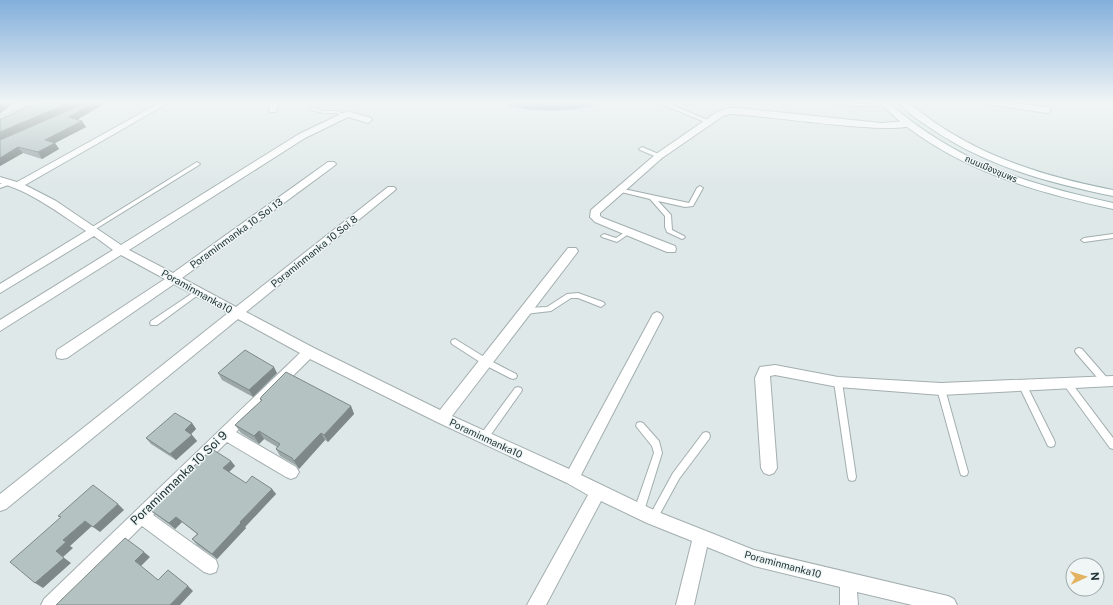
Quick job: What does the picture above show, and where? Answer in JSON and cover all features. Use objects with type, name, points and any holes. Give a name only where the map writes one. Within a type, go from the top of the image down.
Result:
[{"type":"street","points":[[7,184],[111,130]]},
{"type":"street","points":[[0,326],[302,136],[314,130]]},
{"type":"street","points":[[671,249],[594,217],[596,212],[619,190],[659,156],[697,130]]},
{"type":"street","name":"ถนนเมืองชุมพร","points":[[918,130],[944,147],[990,169],[1025,183],[1112,207]]},
{"type":"street","name":"ถนนเมืองชุมพร","points":[[939,130],[989,156],[1037,174],[1068,183],[1113,193]]},
{"type":"street","name":"Poraminmanka 10 Soi 13","points":[[62,354],[174,278],[331,164]]},
{"type":"street","name":"Poraminmanka10","points":[[7,184],[52,202],[121,250],[309,352],[442,418],[572,478],[653,518],[754,558],[948,605]]},
{"type":"street","name":"Poraminmanka 10 Soi 8","points":[[0,504],[391,189]]},
{"type":"street","points":[[0,289],[94,230]]},
{"type":"street","points":[[442,418],[572,251]]},
{"type":"street","points":[[572,478],[657,317]]},
{"type":"street","name":"Poraminmanka 10 Soi 9","points":[[50,605],[309,352]]},
{"type":"street","points":[[769,468],[762,378],[765,371],[775,370],[838,382],[941,389],[1109,381]]},
{"type":"street","points":[[225,433],[291,472]]},
{"type":"street","points":[[536,605],[598,492]]},
{"type":"street","points":[[141,516],[210,566]]},
{"type":"street","points":[[685,605],[701,536]]},
{"type":"street","points":[[848,581],[849,605]]},
{"type":"lane","points":[[642,149],[659,156]]},
{"type":"lane","points":[[94,230],[197,164]]},
{"type":"lane","points":[[619,190],[685,206],[691,205],[700,188]]},
{"type":"lane","points":[[652,198],[670,218],[668,228],[669,231],[682,237]]},
{"type":"lane","points":[[604,236],[617,240],[628,232]]},
{"type":"lane","points":[[1084,240],[1113,236]]},
{"type":"lane","points":[[154,324],[199,292]]},
{"type":"lane","points":[[525,311],[548,309],[569,296],[578,295],[601,304]]},
{"type":"lane","points":[[455,342],[486,362],[513,376]]},
{"type":"lane","points":[[1079,351],[1109,381]]},
{"type":"lane","points":[[838,382],[852,477]]},
{"type":"lane","points":[[1067,383],[1113,445]]},
{"type":"lane","points":[[1023,386],[1051,443]]},
{"type":"lane","points":[[941,389],[964,472]]},
{"type":"lane","points":[[484,437],[518,390]]},
{"type":"lane","points":[[639,511],[658,453],[656,444],[640,426]]},
{"type":"lane","points":[[653,518],[676,476],[706,436]]},
{"type":"building","points":[[23,130],[64,130],[45,140],[55,143],[38,152],[18,147],[0,158],[0,140]]},
{"type":"building","points":[[245,350],[274,367],[249,390],[218,373]]},
{"type":"building","points":[[286,372],[351,406],[324,435],[321,433],[294,461],[292,458],[276,449],[280,444],[259,431],[254,436],[235,425],[262,400],[260,399],[262,396]]},
{"type":"building","points":[[175,413],[192,423],[185,430],[192,435],[170,454],[146,438]]},
{"type":"building","points":[[212,449],[231,461],[223,468],[246,483],[252,476],[272,489],[212,554],[192,539],[198,534],[176,517],[169,523],[150,510],[185,478],[183,476]]},
{"type":"building","points":[[93,485],[118,504],[93,527],[85,521],[63,540],[66,542],[56,551],[64,558],[35,583],[10,562],[61,517],[58,516]]},
{"type":"building","points":[[125,538],[144,552],[135,561],[158,580],[168,570],[188,586],[170,605],[56,605]]}]
